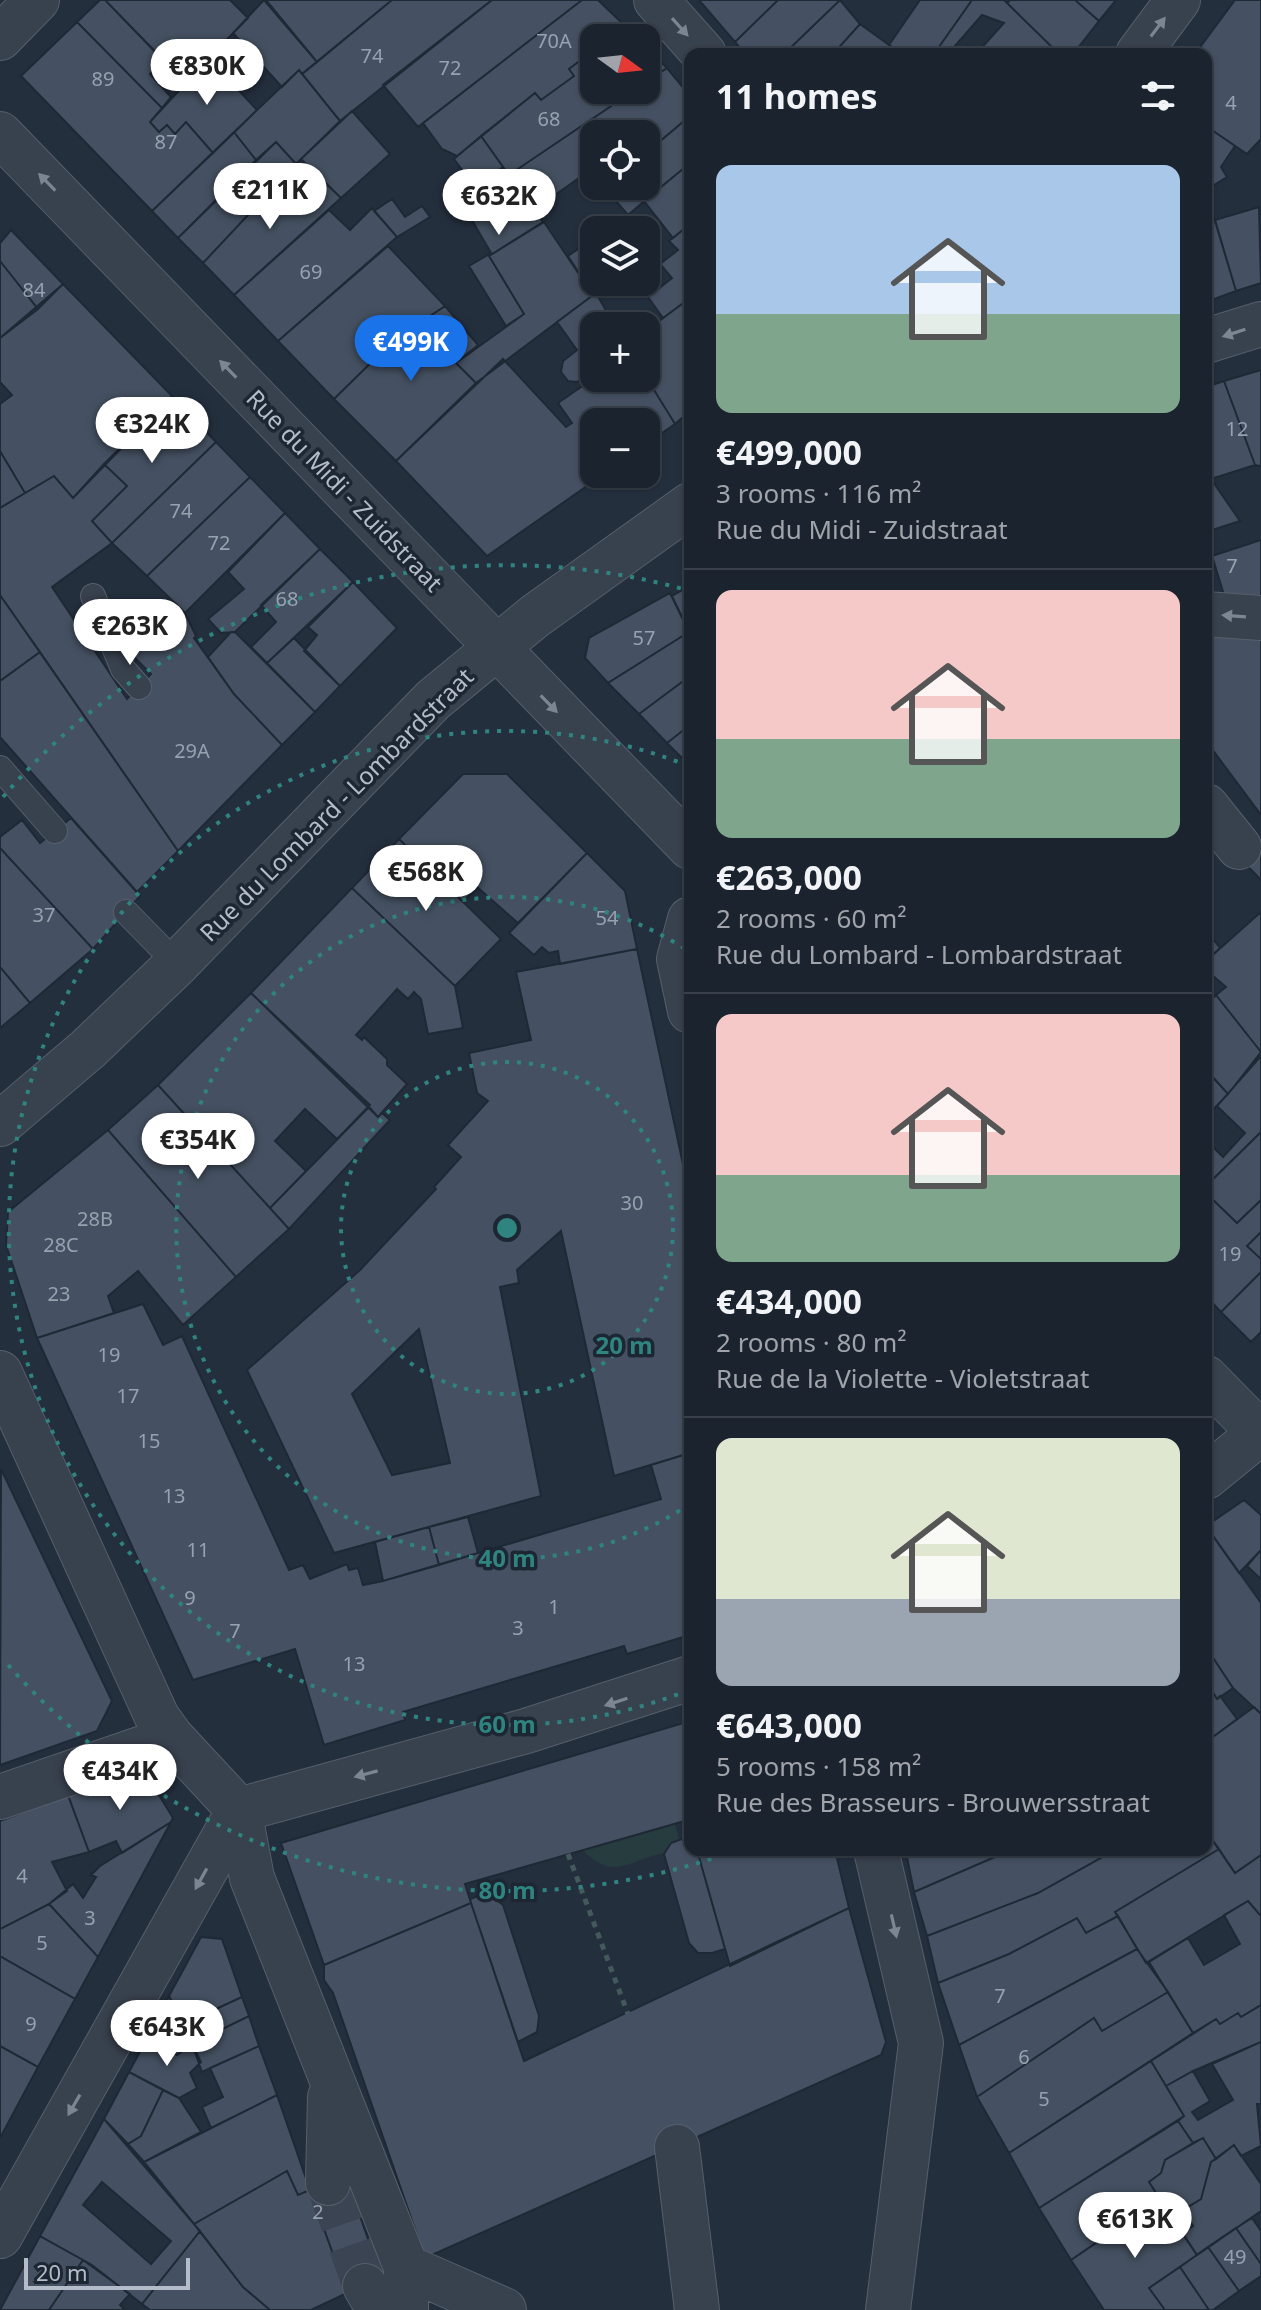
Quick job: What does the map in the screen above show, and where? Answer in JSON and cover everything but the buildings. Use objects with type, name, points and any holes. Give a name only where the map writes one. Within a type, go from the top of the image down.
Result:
[{"type":"street","points":[[0,38],[37,0]]},
{"type":"street","points":[[656,0],[699,48]]},
{"type":"street","points":[[1142,48],[1178,0]]},
{"type":"street","name":"Rue du Midi - Zuidstraat","points":[[0,134],[419,566],[494,648],[684,841]]},
{"type":"street","points":[[1212,339],[1261,324]]},
{"type":"street","name":"Rue du Lombard - Lombardstraat","points":[[0,1124],[88,1049],[177,964],[433,700],[494,648],[684,509]]},
{"type":"street","points":[[1212,614],[1261,618]]},
{"type":"street","points":[[1212,813],[1239,847]]},
{"type":"street","points":[[684,941],[679,959],[684,983]]},
{"type":"street","points":[[0,1373],[157,1717],[172,1738],[239,1810],[252,1878],[406,2267],[406,2310]]},
{"type":"street","points":[[1212,1384],[1261,1433],[1212,1472]]},
{"type":"street","points":[[0,2236],[239,1810],[526,1731],[684,1680]]},
{"type":"street","points":[[0,1797],[172,1738]]},
{"type":"street","points":[[877,1856],[921,2043],[888,2310]]},
{"type":"street","points":[[328,2183],[330,2075]]},
{"type":"street","points":[[677,2147],[697,2310]]},
{"type":"street","points":[[406,2267],[504,2310]]},
{"type":"lane","points":[[93,596],[123,669],[139,687]]},
{"type":"lane","points":[[0,768],[55,831]]},
{"type":"lane","points":[[126,912],[177,964]]},
{"type":"path","points":[[491,182],[506,171]]},
{"type":"path","points":[[568,1854],[628,2014]]},
{"type":"green space","points":[[675,1824],[686,1864],[664,1853],[613,1867],[594,1860],[583,1850]]},
{"type":"tunnel","points":[[328,2183],[365,2286]]}]
